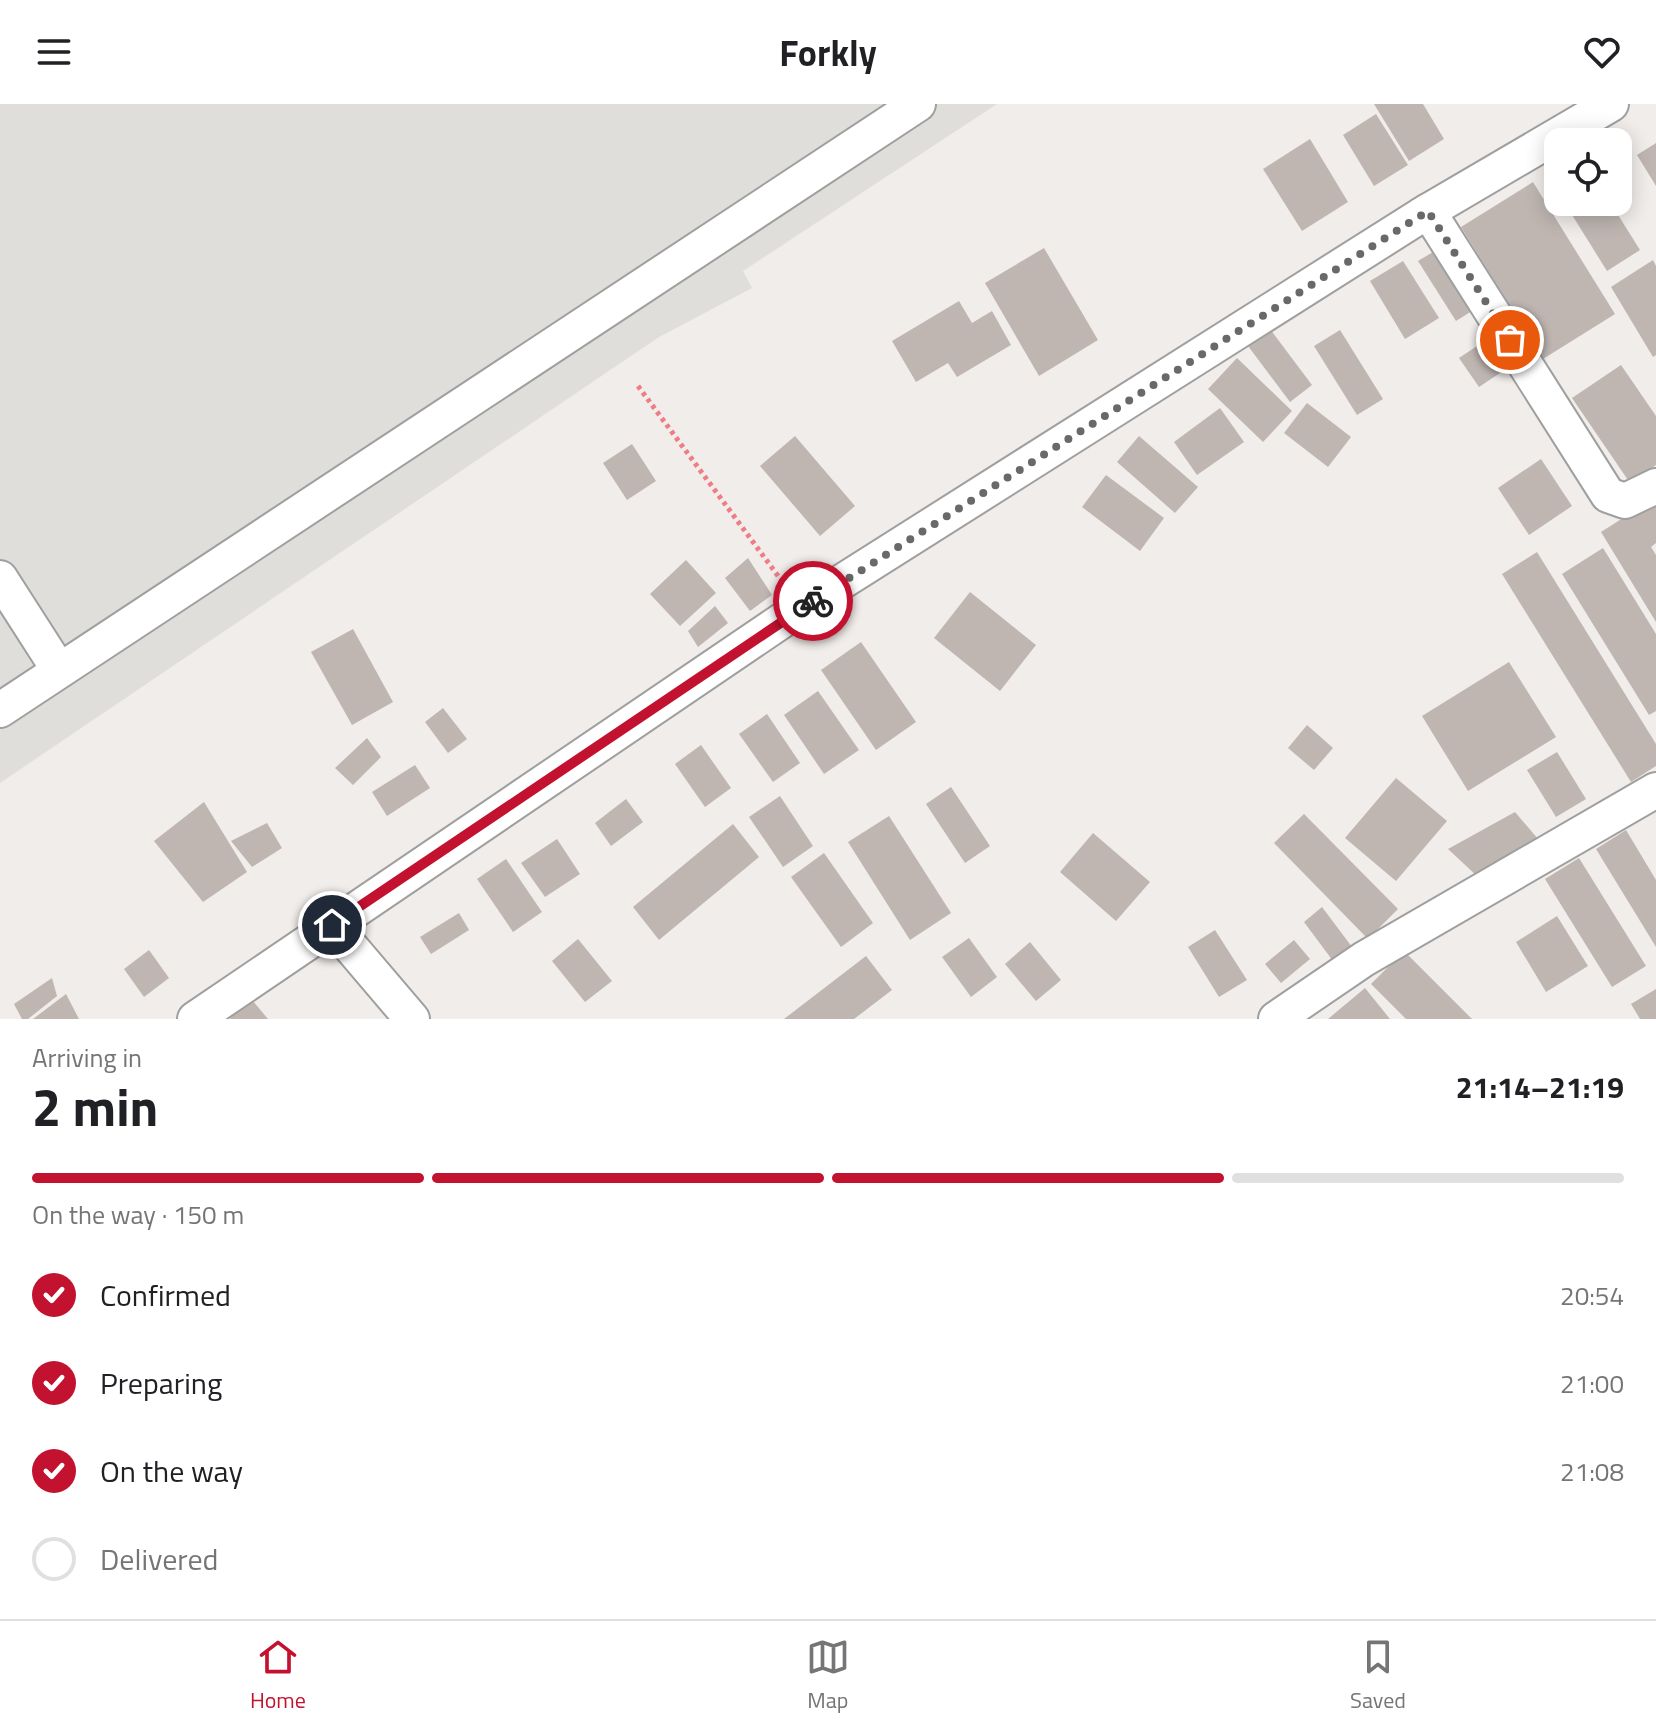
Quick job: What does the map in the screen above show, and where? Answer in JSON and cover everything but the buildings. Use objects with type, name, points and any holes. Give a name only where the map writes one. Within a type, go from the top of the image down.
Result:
[{"type":"street","points":[[0,710],[918,104]]},
{"type":"street","points":[[195,1019],[802,607],[1428,211],[1611,104]]},
{"type":"street","points":[[1428,211],[1608,495],[1625,501],[1656,486]]},
{"type":"street","points":[[0,578],[59,670]]},
{"type":"street","points":[[1276,1019],[1364,959],[1656,790]]},
{"type":"street","points":[[332,925],[412,1019]]},
{"type":"path","points":[[638,386],[802,607]]},
{"type":"shaded area","points":[[0,104],[997,104],[743,271],[752,288],[659,337],[0,783]]},
{"type":"way so far","points":[[813,601],[1428,211],[1510,340]]},
{"type":"route","points":[[332,925],[813,601]]}]
